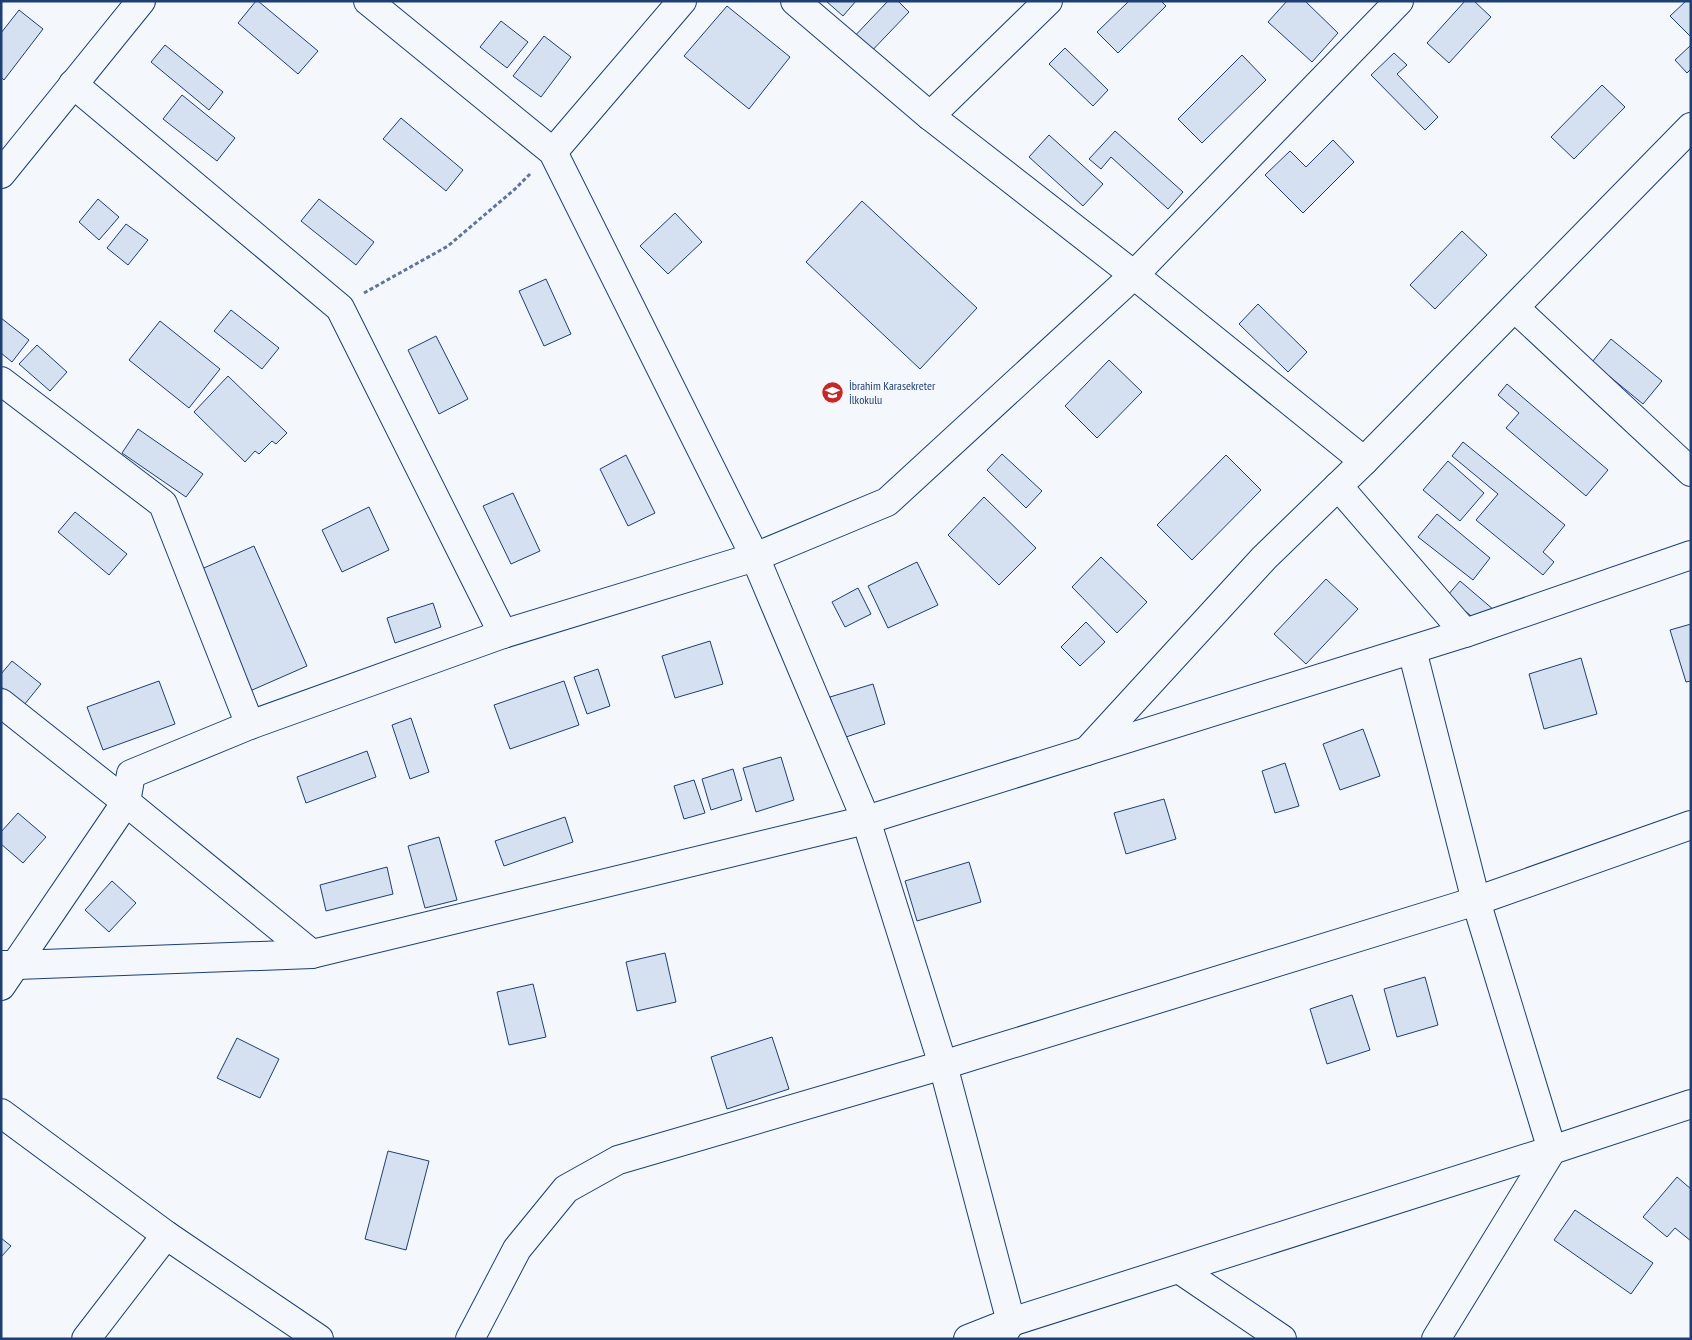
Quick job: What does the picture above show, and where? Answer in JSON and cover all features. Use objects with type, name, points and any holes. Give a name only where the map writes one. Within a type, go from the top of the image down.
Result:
[{"type":"street","points":[[1,174],[141,1]]},
{"type":"street","points":[[368,1],[553,152],[755,556],[866,820],[943,1065],[1006,1330]]},
{"type":"street","points":[[553,152],[682,1]]},
{"type":"street","points":[[795,1],[930,116],[1134,275],[1364,461]]},
{"type":"street","points":[[930,116],[1048,1]]},
{"type":"street","points":[[6,972],[126,802],[132,774],[250,725],[503,634],[755,556],[887,502],[1134,275],[1399,1]]},
{"type":"street","points":[[73,84],[340,308],[503,634]]},
{"type":"street","points":[[1086,752],[1264,558],[1364,461],[1691,127]]},
{"type":"street","points":[[1514,308],[1691,472]]},
{"type":"street","points":[[1,381],[163,504],[250,725]]},
{"type":"street","points":[[1338,486],[1465,633]]},
{"type":"street","points":[[6,972],[312,954],[866,820],[1412,650],[1691,556]]},
{"type":"street","points":[[1412,650],[1476,901],[1552,1150],[1436,1339]]},
{"type":"street","points":[[1,703],[312,954]]},
{"type":"street","points":[[470,1339],[517,1249],[566,1189],[618,1160],[943,1065],[1476,901],[1691,825]]},
{"type":"street","points":[[968,1339],[1006,1330],[1179,1269],[1691,1104]]},
{"type":"street","points":[[1,1113],[166,1235],[319,1339]]},
{"type":"street","points":[[86,1339],[166,1235]]},
{"type":"street","points":[[1179,1269],[1282,1339]]},
{"type":"path","points":[[340,308],[448,246],[515,189],[553,152]]},
{"type":"building","points":[[256,1],[318,51],[298,74],[238,23]]},
{"type":"building","points":[[826,1],[856,1],[843,16]]},
{"type":"building","points":[[888,1],[898,1],[909,12],[865,58],[849,42]]},
{"type":"building","points":[[1129,1],[1161,1],[1166,6],[1118,53],[1097,32]]},
{"type":"building","points":[[1287,1],[1305,1],[1338,33],[1312,62],[1268,22]]},
{"type":"building","points":[[1465,1],[1474,1],[1491,17],[1449,63],[1427,43]]},
{"type":"building","points":[[1686,1],[1691,1],[1691,37],[1670,16]]},
{"type":"building","points":[[727,6],[790,57],[749,109],[684,56]]},
{"type":"building","points":[[19,10],[43,29],[4,80],[1,77],[1,33]]},
{"type":"building","points":[[501,21],[528,42],[507,68],[480,47]]},
{"type":"building","points":[[544,36],[571,57],[541,97],[513,76]]},
{"type":"building","points":[[165,45],[223,92],[209,110],[151,62]]},
{"type":"building","points":[[1691,45],[1691,69],[1687,73],[1675,60]]},
{"type":"building","points":[[1065,48],[1108,90],[1093,106],[1049,64]]},
{"type":"building","points":[[1394,53],[1407,65],[1397,74],[1438,117],[1425,130],[1371,75]]},
{"type":"building","points":[[1242,55],[1266,80],[1202,143],[1178,119]]},
{"type":"building","points":[[1602,85],[1625,107],[1574,159],[1551,137]]},
{"type":"building","points":[[182,95],[235,138],[217,161],[163,119]]},
{"type":"building","points":[[401,118],[463,170],[446,191],[383,139]]},
{"type":"building","points":[[1115,131],[1183,192],[1168,209],[1111,157],[1101,169],[1089,159]]},
{"type":"building","points":[[1049,135],[1103,184],[1083,206],[1029,157]]},
{"type":"building","points":[[1333,140],[1354,162],[1303,213],[1265,175],[1290,151],[1306,167]]},
{"type":"building","points":[[98,199],[119,217],[99,240],[79,222]]},
{"type":"building","points":[[319,199],[374,242],[356,265],[301,221]]},
{"type":"building","points":[[862,201],[977,308],[920,369],[806,262]]},
{"type":"building","points":[[675,213],[702,242],[668,274],[640,246]]},
{"type":"building","points":[[126,224],[148,240],[128,265],[107,248]]},
{"type":"building","points":[[1462,231],[1487,255],[1435,309],[1410,285]]},
{"type":"building","points":[[546,279],[571,334],[544,346],[519,291]]},
{"type":"building","points":[[1258,304],[1307,352],[1288,372],[1239,324]]},
{"type":"building","points":[[231,310],[279,348],[262,369],[214,331]]},
{"type":"building","points":[[1,318],[29,340],[12,362],[1,353]]},
{"type":"building","points":[[160,321],[220,369],[189,408],[129,360]]},
{"type":"building","points":[[436,336],[468,399],[439,414],[408,350]]},
{"type":"building","points":[[1611,339],[1662,381],[1643,404],[1592,362]]},
{"type":"building","points":[[37,345],[67,372],[50,391],[19,364]]},
{"type":"building","points":[[1109,360],[1142,392],[1097,438],[1065,406]]},
{"type":"building","points":[[228,376],[287,433],[276,444],[272,441],[259,454],[255,451],[245,462],[194,412]]},
{"type":"building","points":[[1507,384],[1608,470],[1586,496],[1506,428],[1519,413],[1498,395]]},
{"type":"building","points":[[138,429],[203,474],[186,497],[122,453]]},
{"type":"building","points":[[1463,442],[1565,525],[1543,552],[1554,562],[1543,575],[1476,520],[1498,494],[1452,456]]},
{"type":"building","points":[[1002,454],[1042,491],[1026,508],[987,470]]},
{"type":"building","points":[[626,455],[655,513],[628,526],[600,469]]},
{"type":"building","points":[[1226,455],[1261,490],[1192,560],[1157,525]]},
{"type":"building","points":[[1448,461],[1484,493],[1460,521],[1423,490]]},
{"type":"building","points":[[513,493],[540,551],[511,564],[483,506]]},
{"type":"building","points":[[984,497],[1036,548],[999,585],[948,535]]},
{"type":"building","points":[[369,507],[389,550],[342,572],[322,530]]},
{"type":"building","points":[[75,512],[127,554],[109,575],[58,532]]},
{"type":"building","points":[[1437,514],[1490,558],[1473,580],[1418,537]]},
{"type":"building","points":[[254,546],[307,666],[250,691],[197,571]]},
{"type":"building","points":[[1101,557],[1147,602],[1117,633],[1072,587]]},
{"type":"building","points":[[917,562],[938,605],[888,628],[868,586]]},
{"type":"building","points":[[1326,579],[1358,609],[1306,664],[1274,634]]},
{"type":"building","points":[[1460,581],[1494,610],[1482,625],[1447,596]]},
{"type":"building","points":[[858,588],[871,614],[845,627],[832,602]]},
{"type":"building","points":[[433,603],[441,627],[395,643],[387,618]]},
{"type":"building","points":[[1086,622],[1105,642],[1080,666],[1061,647]]},
{"type":"building","points":[[1691,624],[1691,681],[1686,682],[1670,630]]},
{"type":"building","points":[[710,641],[723,684],[675,698],[662,656]]},
{"type":"building","points":[[1581,658],[1597,714],[1544,729],[1529,674]]},
{"type":"building","points":[[12,661],[41,684],[24,705],[1,687],[1,674]]},
{"type":"building","points":[[598,669],[610,706],[587,714],[574,677]]},
{"type":"building","points":[[159,681],[175,724],[103,750],[87,707]]},
{"type":"building","points":[[564,681],[579,725],[510,749],[494,705]]},
{"type":"building","points":[[873,684],[885,724],[843,738],[830,697]]},
{"type":"building","points":[[411,718],[429,772],[410,779],[392,725]]},
{"type":"building","points":[[1363,729],[1380,776],[1340,790],[1323,744]]},
{"type":"building","points":[[367,751],[376,777],[306,803],[297,777]]},
{"type":"building","points":[[781,757],[794,800],[756,812],[743,768]]},
{"type":"building","points":[[1285,763],[1299,806],[1275,813],[1262,771]]},
{"type":"building","points":[[733,769],[742,800],[711,810],[702,779]]},
{"type":"building","points":[[694,780],[705,813],[684,819],[674,786]]},
{"type":"building","points":[[1164,799],[1176,839],[1126,854],[1114,813]]},
{"type":"building","points":[[18,813],[46,837],[23,863],[1,844],[1,832]]},
{"type":"building","points":[[565,817],[573,842],[504,866],[495,841]]},
{"type":"building","points":[[439,837],[457,900],[425,908],[408,846]]},
{"type":"building","points":[[969,862],[981,902],[917,921],[905,881]]},
{"type":"building","points":[[387,867],[393,894],[326,911],[320,885]]},
{"type":"building","points":[[112,881],[136,903],[109,932],[85,910]]},
{"type":"building","points":[[665,953],[676,1002],[637,1011],[626,962]]},
{"type":"building","points":[[1425,977],[1438,1025],[1397,1037],[1384,989]]},
{"type":"building","points":[[533,984],[546,1037],[509,1045],[497,992]]},
{"type":"building","points":[[1352,995],[1370,1050],[1327,1064],[1310,1009]]},
{"type":"building","points":[[772,1037],[789,1089],[727,1109],[711,1057]]},
{"type":"building","points":[[237,1038],[279,1059],[260,1098],[217,1078]]},
{"type":"building","points":[[388,1151],[429,1161],[406,1250],[365,1239]]},
{"type":"building","points":[[1677,1177],[1691,1189],[1691,1241],[1675,1228],[1667,1237],[1643,1217]]},
{"type":"building","points":[[1575,1210],[1653,1263],[1631,1294],[1554,1240]]},
{"type":"building","points":[[1,1238],[11,1246],[1,1257]]},
{"type":"place","name":"İbrahim Karasekreter İlkokulu","points":[[833,392]]}]
